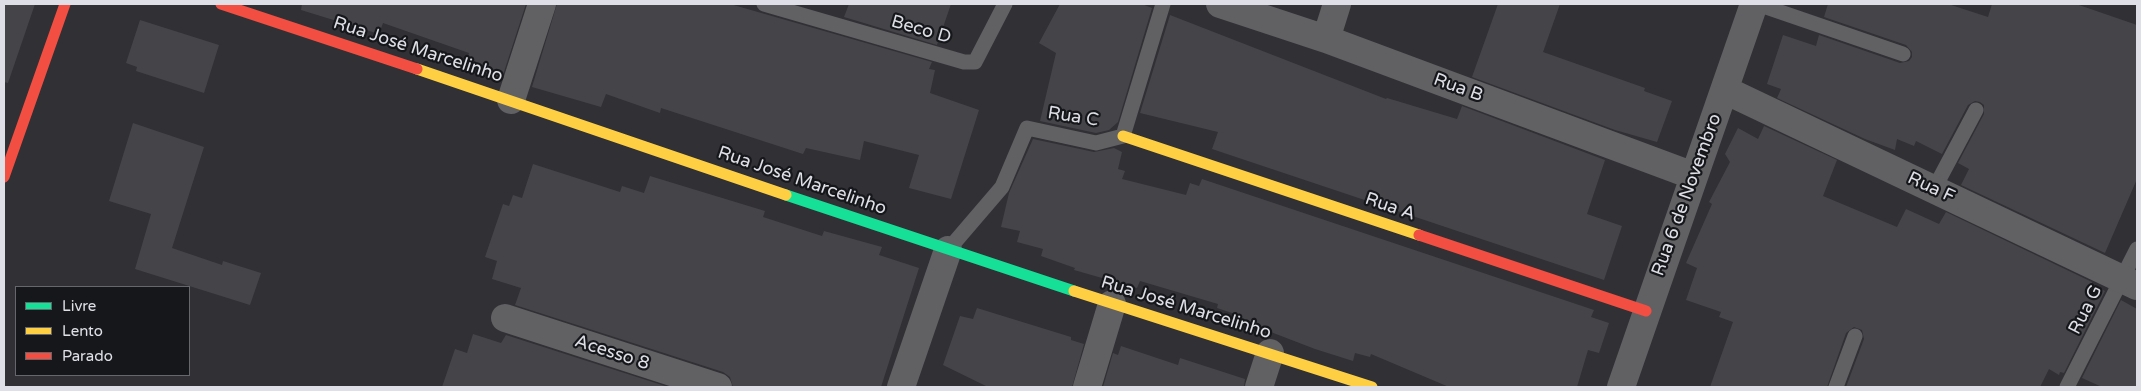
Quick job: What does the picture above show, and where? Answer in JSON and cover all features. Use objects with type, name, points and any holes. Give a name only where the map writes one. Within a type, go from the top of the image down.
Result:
[{"type":"street","points":[[4,177],[65,4]]},
{"type":"street","name":"Rua José Marcelinho","points":[[221,4],[512,100],[948,250],[1372,387]]},
{"type":"street","points":[[512,100],[542,4]]},
{"type":"street","name":"Rua B","points":[[1220,4],[1326,39],[1694,176]]},
{"type":"street","points":[[1326,39],[1337,4]]},
{"type":"street","name":"Rua 6 de Novembro","points":[[1621,387],[1646,311],[1756,4]]},
{"type":"street","name":"Rua F","points":[[1725,90],[2130,282]]},
{"type":"street","name":"Rua A","points":[[1123,136],[1646,311]]},
{"type":"street","points":[[901,387],[948,250]]},
{"type":"street","points":[[1086,387],[1112,304]]},
{"type":"street","name":"Acesso 8","points":[[505,318],[718,387]]},
{"type":"street","points":[[1259,387],[1270,353]]},
{"type":"lane","name":"Beco D","points":[[764,4],[964,62],[975,62],[1005,4]]},
{"type":"lane","points":[[1123,136],[1162,4]]},
{"type":"lane","points":[[1756,4],[1903,54]]},
{"type":"lane","points":[[1934,189],[1976,110]]},
{"type":"lane","name":"Rua C","points":[[948,250],[1002,187],[1027,128],[1096,143],[1123,136]]},
{"type":"lane","name":"Rua G","points":[[2068,387],[2130,282],[2137,250]]},
{"type":"lane","points":[[1836,387],[1855,336]]},
{"type":"building","points":[[4,4],[35,4],[8,83],[4,82]]},
{"type":"building","points":[[302,4],[526,4],[502,78],[465,67],[469,53],[383,23],[379,34],[301,10]]},
{"type":"building","points":[[557,4],[730,4],[932,62],[929,69],[935,70],[930,93],[979,110],[951,199],[909,188],[919,155],[864,141],[860,160],[806,148],[803,154],[661,108],[660,113],[606,94],[601,107],[532,87]]},
{"type":"building","points":[[849,4],[951,4],[937,45],[844,17]]},
{"type":"building","points":[[1060,4],[1142,4],[1152,8],[1118,122],[1109,130],[1096,133],[1040,121],[1056,53],[1039,43]]},
{"type":"building","points":[[1498,4],[1560,4],[1543,52],[1645,88],[1644,91],[1672,101],[1657,142],[1615,130],[1472,77]]},
{"type":"building","points":[[1828,4],[1948,4],[1988,17],[1992,4],[2076,4],[2137,25],[2137,179],[2105,253],[1961,185],[1969,169],[1958,163],[1984,114],[1984,105],[1980,102],[1975,101],[1968,105],[1942,154],[1916,141],[1914,146],[1897,139],[1895,150],[1865,139],[1777,98],[1781,89],[1767,84],[1783,35],[1816,46],[1819,35],[1900,63],[1909,61],[1912,57],[1912,52],[1906,45],[1824,17]]},
{"type":"building","points":[[1170,15],[1386,99],[1457,119],[1462,106],[1605,160],[1587,214],[1622,226],[1604,280],[1212,149],[1218,132],[1140,113]]},
{"type":"building","points":[[140,20],[219,45],[204,93],[136,71],[137,67],[126,63]]},
{"type":"building","points":[[133,123],[204,147],[172,248],[222,265],[223,261],[261,273],[250,305],[135,269],[151,214],[109,201]]},
{"type":"building","points":[[1764,126],[1837,160],[1823,196],[1897,227],[1906,209],[1939,224],[1946,212],[2092,282],[2092,284],[2105,291],[2064,373],[2060,372],[2059,375],[2049,369],[2040,387],[1846,387],[1864,339],[1862,330],[1854,327],[1846,333],[1827,387],[1710,387],[1733,322],[1719,317],[1721,312],[1686,300],[1697,268],[1686,263],[1712,204],[1709,202],[1730,162],[1725,154],[1738,128],[1758,139]]},
{"type":"building","points":[[1033,139],[1094,152],[1114,148],[1122,152],[1118,169],[1125,171],[1122,179],[1186,195],[1190,183],[1199,186],[1202,179],[1594,310],[1591,317],[1609,323],[1599,353],[1588,350],[1577,387],[1449,387],[1371,354],[1370,357],[1355,353],[1353,361],[1315,349],[1237,319],[1238,315],[1217,308],[1218,304],[1140,281],[1137,288],[1074,270],[1075,268],[1041,256],[1043,249],[1017,242],[1020,231],[1001,227],[1009,193]]},
{"type":"building","points":[[533,164],[620,192],[622,186],[644,193],[650,176],[765,211],[763,217],[822,236],[824,231],[882,247],[879,255],[919,268],[881,387],[733,387],[730,377],[723,372],[515,305],[521,288],[492,279],[497,261],[485,257],[503,204],[509,206],[513,195],[522,198]]},
{"type":"building","points":[[2121,300],[2137,309],[2137,387],[2102,387],[2082,378]]},
{"type":"building","points":[[977,308],[1071,337],[1071,340],[1084,344],[1072,387],[988,387],[943,365],[960,316],[973,319]]},
{"type":"building","points":[[473,334],[501,343],[506,335],[668,387],[442,387],[455,349],[467,353]]},
{"type":"building","points":[[1121,346],[1178,365],[1180,358],[1245,379],[1244,387],[1103,387],[1113,353],[1118,355]]},
{"type":"traffic: fast","points":[[786,195],[1074,291]]},
{"type":"traffic: slow","points":[[417,69],[786,195]]},
{"type":"traffic: slow","points":[[1123,136],[1419,235]]},
{"type":"traffic: slow","points":[[1074,291],[1372,387]]},
{"type":"traffic: jam","points":[[4,177],[65,4]]},
{"type":"traffic: jam","points":[[221,4],[417,69]]},
{"type":"traffic: jam","points":[[1419,235],[1646,311]]}]
